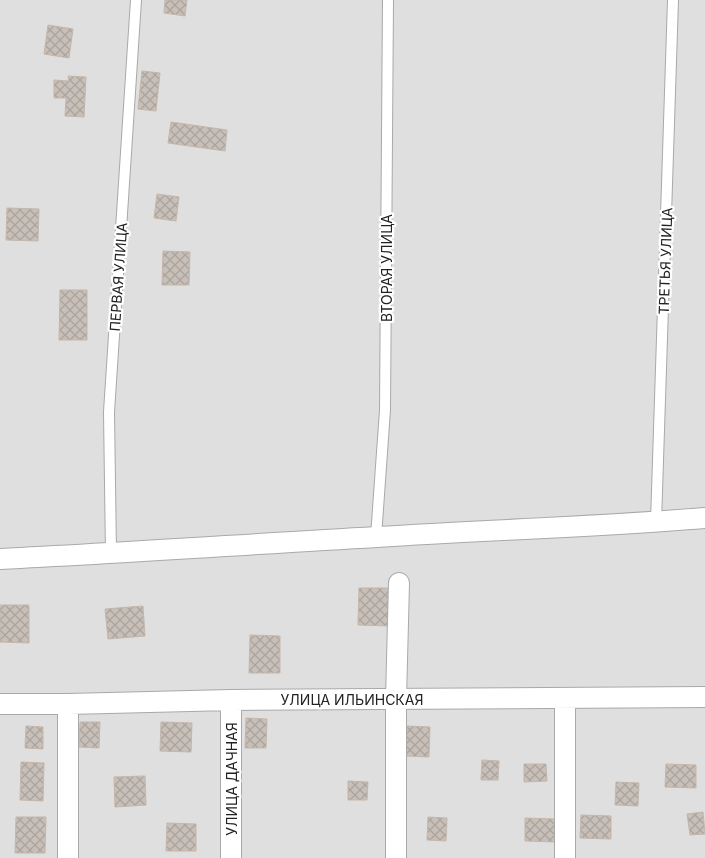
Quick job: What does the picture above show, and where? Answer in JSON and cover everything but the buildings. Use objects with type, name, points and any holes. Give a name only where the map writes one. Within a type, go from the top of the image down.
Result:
[{"type":"street","points":[[0,559],[705,518]]},
{"type":"street","points":[[396,858],[396,699],[399,583]]},
{"type":"street","name":"УЛИЦА ИЛЬИНСКАЯ","points":[[0,704],[230,700],[705,697]]},
{"type":"street","points":[[565,699],[565,858]]},
{"type":"street","name":"УЛИЦА ДАЧНАЯ","points":[[230,700],[231,858]]},
{"type":"street","points":[[68,704],[68,858]]},
{"type":"lane","name":"ПЕРВАЯ УЛИЦА","points":[[111,554],[109,412],[136,0]]},
{"type":"lane","name":"ВТОРАЯ УЛИЦА","points":[[376,537],[385,410],[388,0]]},
{"type":"lane","name":"ТРЕТЬЯ УЛИЦА","points":[[656,522],[673,0]]},
{"type":"shaded area","points":[[0,0],[705,0],[705,858],[0,858]]}]
